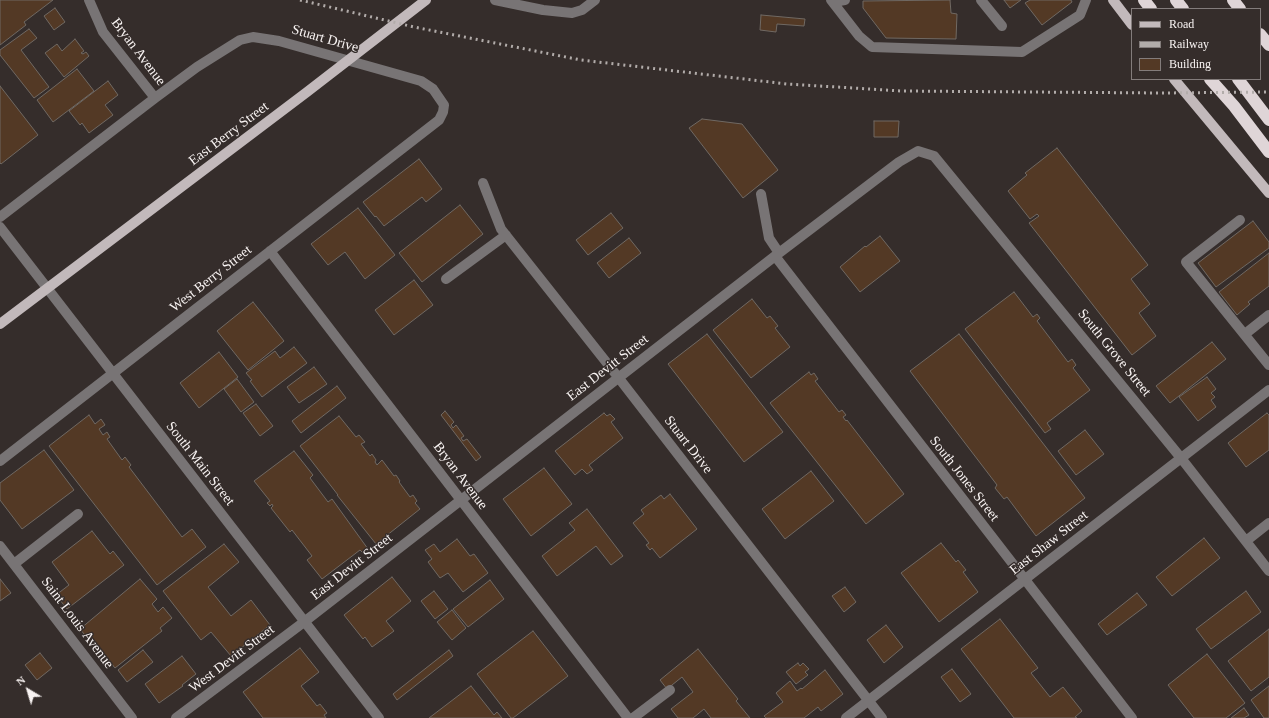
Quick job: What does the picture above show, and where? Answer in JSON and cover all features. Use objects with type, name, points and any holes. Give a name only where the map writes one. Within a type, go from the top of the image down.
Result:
[{"type":"highway","points":[[1144,0],[1150,8]]},
{"type":"highway","points":[[1176,0],[1182,8]]},
{"type":"highway","points":[[1233,0],[1239,8]]},
{"type":"highway","points":[[1261,35],[1269,45]]},
{"type":"highway","points":[[1211,80],[1234,106],[1269,152]]},
{"type":"highway","points":[[1239,80],[1269,120]]},
{"type":"main road","name":"East Berry Street","points":[[47,288],[307,92],[426,0]]},
{"type":"main road","points":[[1113,0],[1131,24]]},
{"type":"main road","points":[[1175,80],[1269,193]]},
{"type":"main road","points":[[0,324],[47,288]]},
{"type":"street","name":"Bryan Avenue","points":[[89,0],[103,32],[155,98]]},
{"type":"street","points":[[495,0],[543,10],[572,13],[582,10],[595,0]]},
{"type":"street","points":[[832,1],[845,0]]},
{"type":"street","points":[[981,0],[1002,26]]},
{"type":"street","points":[[832,1],[859,36],[872,47],[1022,52],[1080,15],[1086,0]]},
{"type":"street","name":"Stuart Drive","points":[[155,98],[197,67],[240,40],[253,37],[280,41],[422,81],[433,89],[444,105],[443,112],[439,120]]},
{"type":"street","points":[[0,217],[155,98]]},
{"type":"street","name":"West Berry Street","points":[[0,461],[439,120]]},
{"type":"street","name":"East Devitt Street","points":[[304,622],[618,377],[899,162],[918,151],[934,156]]},
{"type":"street","name":"South Grove Street","points":[[934,156],[1181,458],[1269,571]]},
{"type":"street","name":"Stuart Drive","points":[[483,183],[501,229],[618,377],[882,718]]},
{"type":"street","name":"South Jones Street","points":[[762,194],[769,238],[777,255],[1132,718]]},
{"type":"street","points":[[1240,220],[1186,262],[1269,365]]},
{"type":"street","name":"South Main Street","points":[[0,227],[379,718]]},
{"type":"street","points":[[446,279],[506,235]]},
{"type":"street","name":"Bryan Avenue","points":[[270,251],[628,718]]},
{"type":"street","points":[[1245,334],[1269,315]]},
{"type":"street","name":"East Shaw Street","points":[[846,718],[1269,390]]},
{"type":"street","points":[[14,564],[78,514]]},
{"type":"street","points":[[1246,541],[1269,523]]},
{"type":"street","name":"Saint Louis Avenue","points":[[0,546],[132,718]]},
{"type":"street","name":"West Devitt Street","points":[[176,718],[304,622]]},
{"type":"street","points":[[634,718],[670,690]]},
{"type":"building","points":[[0,0],[53,0],[24,22],[26,25],[0,45]]},
{"type":"building","points":[[950,0],[951,13],[957,14],[956,39],[886,38],[863,8],[863,1]]},
{"type":"building","points":[[1004,0],[1021,0],[1010,8]]},
{"type":"building","points":[[1030,0],[1071,0],[1072,2],[1042,25],[1025,3]]},
{"type":"building","points":[[55,8],[65,22],[54,30],[44,16]]},
{"type":"building","points":[[761,15],[805,19],[804,26],[777,24],[776,32],[760,30]]},
{"type":"building","points":[[29,29],[37,38],[21,50],[49,87],[34,98],[0,55],[0,50]]},
{"type":"building","points":[[75,39],[84,51],[81,53],[83,54],[86,52],[89,56],[64,77],[45,53],[57,44],[62,51]]},
{"type":"building","points":[[77,69],[94,91],[53,122],[37,100]]},
{"type":"building","points":[[108,81],[118,95],[105,105],[113,115],[89,133],[82,123],[80,125],[69,111]]},
{"type":"building","points":[[0,86],[38,135],[1,164],[0,163]]},
{"type":"building","points":[[702,119],[742,124],[778,170],[743,198],[689,128]]},
{"type":"building","points":[[874,121],[899,121],[898,137],[874,137]]},
{"type":"building","points":[[1057,148],[1148,265],[1131,279],[1150,304],[1139,313],[1156,336],[1132,355],[1029,223],[1039,216],[1037,214],[1030,219],[1008,191],[1027,175],[1025,173]]},
{"type":"building","points":[[419,159],[442,189],[426,202],[422,197],[384,226],[363,202]]},
{"type":"building","points":[[460,205],[483,234],[422,282],[399,253]]},
{"type":"building","points":[[358,208],[395,255],[365,279],[345,252],[328,265],[311,244]]},
{"type":"building","points":[[611,213],[623,228],[588,255],[576,240]]},
{"type":"building","points":[[1253,221],[1269,242],[1269,248],[1216,287],[1198,263]]},
{"type":"building","points":[[880,236],[900,261],[860,292],[840,267],[865,246],[866,247]]},
{"type":"building","points":[[629,238],[641,253],[609,278],[597,263]]},
{"type":"building","points":[[1269,253],[1269,286],[1248,302],[1250,304],[1237,315],[1219,292]]},
{"type":"building","points":[[414,280],[433,305],[394,335],[375,310]]},
{"type":"building","points":[[1014,292],[1033,317],[1037,314],[1040,318],[1037,321],[1068,362],[1072,359],[1076,365],[1073,368],[1090,390],[1047,423],[1051,429],[1045,433],[965,329]]},
{"type":"building","points":[[752,299],[767,318],[770,316],[778,326],[775,328],[790,347],[751,378],[713,330]]},
{"type":"building","points":[[253,302],[284,341],[248,370],[217,331]]},
{"type":"building","points":[[707,334],[783,432],[744,462],[668,364]]},
{"type":"building","points":[[959,334],[1085,498],[1036,536],[1007,497],[1004,499],[995,488],[997,485],[910,371]]},
{"type":"building","points":[[1212,342],[1226,359],[1170,403],[1156,386]]},
{"type":"building","points":[[294,347],[307,363],[262,397],[246,373],[275,351],[280,358]]},
{"type":"building","points":[[219,352],[238,377],[199,408],[180,383]]},
{"type":"building","points":[[314,367],[327,384],[299,403],[287,387]]},
{"type":"building","points":[[809,372],[811,375],[814,373],[818,379],[815,381],[839,412],[842,410],[846,415],[843,417],[846,421],[847,420],[904,494],[866,524],[770,403]]},
{"type":"building","points":[[1207,377],[1216,389],[1211,393],[1215,397],[1211,400],[1216,407],[1198,421],[1179,397]]},
{"type":"building","points":[[237,379],[254,402],[241,412],[224,389]]},
{"type":"building","points":[[337,386],[346,398],[301,433],[292,421]]},
{"type":"building","points":[[256,404],[273,426],[260,436],[243,413]]},
{"type":"building","points":[[445,411],[454,422],[451,425],[453,428],[456,425],[464,436],[461,438],[463,441],[467,439],[481,457],[476,461],[441,415]]},
{"type":"building","points":[[604,413],[607,416],[610,414],[615,419],[611,422],[623,438],[589,465],[593,470],[587,474],[582,469],[575,475],[555,451]]},
{"type":"building","points":[[1267,413],[1269,415],[1269,450],[1246,467],[1228,443]]},
{"type":"building","points":[[89,415],[95,424],[101,419],[105,425],[99,429],[103,435],[107,432],[110,437],[107,439],[122,460],[125,457],[131,465],[129,467],[182,537],[192,529],[206,547],[157,585],[49,446]]},
{"type":"building","points":[[339,416],[356,437],[359,435],[365,442],[361,444],[370,456],[372,454],[377,465],[382,460],[394,476],[396,475],[400,481],[399,482],[410,497],[413,495],[417,501],[415,503],[420,509],[376,544],[300,446]]},
{"type":"building","points":[[1085,430],[1104,454],[1076,475],[1058,451]]},
{"type":"building","points":[[44,450],[74,490],[22,529],[0,500],[0,483]]},
{"type":"building","points":[[294,451],[313,475],[310,478],[328,502],[332,499],[368,549],[363,553],[360,550],[322,579],[307,560],[312,556],[292,530],[290,532],[271,508],[273,506],[272,504],[270,506],[267,503],[270,501],[254,481]]},
{"type":"building","points":[[544,468],[572,504],[531,536],[503,499]]},
{"type":"building","points":[[811,471],[834,501],[785,539],[762,509]]},
{"type":"building","points":[[670,494],[697,529],[660,558],[652,548],[650,550],[646,545],[649,543],[633,523],[644,514],[641,510],[661,495],[664,499]]},
{"type":"building","points":[[587,509],[623,556],[611,565],[596,546],[557,576],[542,556],[575,530],[569,523]]},
{"type":"building","points":[[92,531],[110,554],[113,551],[124,565],[67,609],[56,595],[69,585],[52,562]]},
{"type":"building","points":[[1204,538],[1220,558],[1172,596],[1156,577]]},
{"type":"building","points":[[457,539],[470,556],[474,554],[488,573],[463,592],[448,573],[440,578],[428,562],[432,559],[425,550],[434,544],[440,552]]},
{"type":"building","points":[[941,543],[956,562],[958,560],[966,570],[963,572],[978,592],[939,622],[901,573]]},
{"type":"building","points":[[224,544],[239,562],[208,587],[231,616],[251,600],[270,625],[231,656],[211,632],[201,640],[163,591]]},
{"type":"building","points":[[392,577],[411,601],[386,621],[394,631],[372,647],[365,637],[363,639],[344,615]]},
{"type":"building","points":[[0,579],[11,593],[0,601]]},
{"type":"building","points":[[140,579],[157,599],[152,604],[158,612],[163,607],[172,618],[160,628],[162,631],[115,668],[107,658],[106,659],[97,650],[80,629]]},
{"type":"building","points":[[490,580],[504,599],[468,627],[453,609]]},
{"type":"building","points":[[845,587],[856,602],[844,612],[832,596]]},
{"type":"building","points":[[434,591],[448,609],[435,619],[421,601]]},
{"type":"building","points":[[1246,591],[1261,612],[1211,649],[1196,629]]},
{"type":"building","points":[[1137,593],[1147,605],[1107,635],[1098,624]]},
{"type":"building","points":[[452,610],[466,628],[452,640],[437,622]]},
{"type":"building","points":[[1000,619],[1038,668],[1031,673],[1050,697],[1063,687],[1082,711],[1075,717],[1077,718],[1014,718],[961,649]]},
{"type":"building","points":[[886,625],[903,647],[884,663],[867,640]]},
{"type":"building","points":[[1269,629],[1269,677],[1251,691],[1228,661]]},
{"type":"building","points":[[533,631],[568,676],[511,718],[477,674]]},
{"type":"building","points":[[300,648],[319,672],[301,686],[317,706],[320,704],[327,713],[324,715],[326,718],[263,718],[243,692]]},
{"type":"building","points":[[698,649],[738,699],[736,701],[750,718],[711,718],[704,709],[693,718],[678,718],[671,709],[693,692],[682,677],[667,689],[660,680]]},
{"type":"building","points":[[143,650],[153,662],[127,682],[118,670]]},
{"type":"building","points":[[449,650],[453,656],[397,700],[393,694]]},
{"type":"building","points":[[40,653],[52,668],[37,680],[25,665]]},
{"type":"building","points":[[1207,654],[1245,703],[1226,718],[1194,718],[1168,685]]},
{"type":"building","points":[[182,656],[196,674],[182,685],[183,686],[159,703],[145,684]]},
{"type":"building","points":[[798,663],[800,666],[803,663],[809,669],[805,672],[808,675],[796,684],[786,672]]},
{"type":"building","points":[[952,669],[971,694],[960,702],[941,677]]},
{"type":"building","points":[[825,670],[843,694],[821,711],[818,707],[804,718],[766,718],[764,716],[783,702],[776,693],[790,681],[797,691],[801,688],[802,689]]},
{"type":"building","points":[[471,686],[494,715],[497,712],[502,718],[429,718]]},
{"type":"building","points":[[1269,686],[1269,718],[1264,718],[1251,700]]},
{"type":"building","points":[[1244,708],[1249,715],[1244,718],[1231,718]]},
{"type":"railway","points":[[300,0],[414,27],[581,60],[787,84],[902,91],[1161,93],[1269,92]]}]
